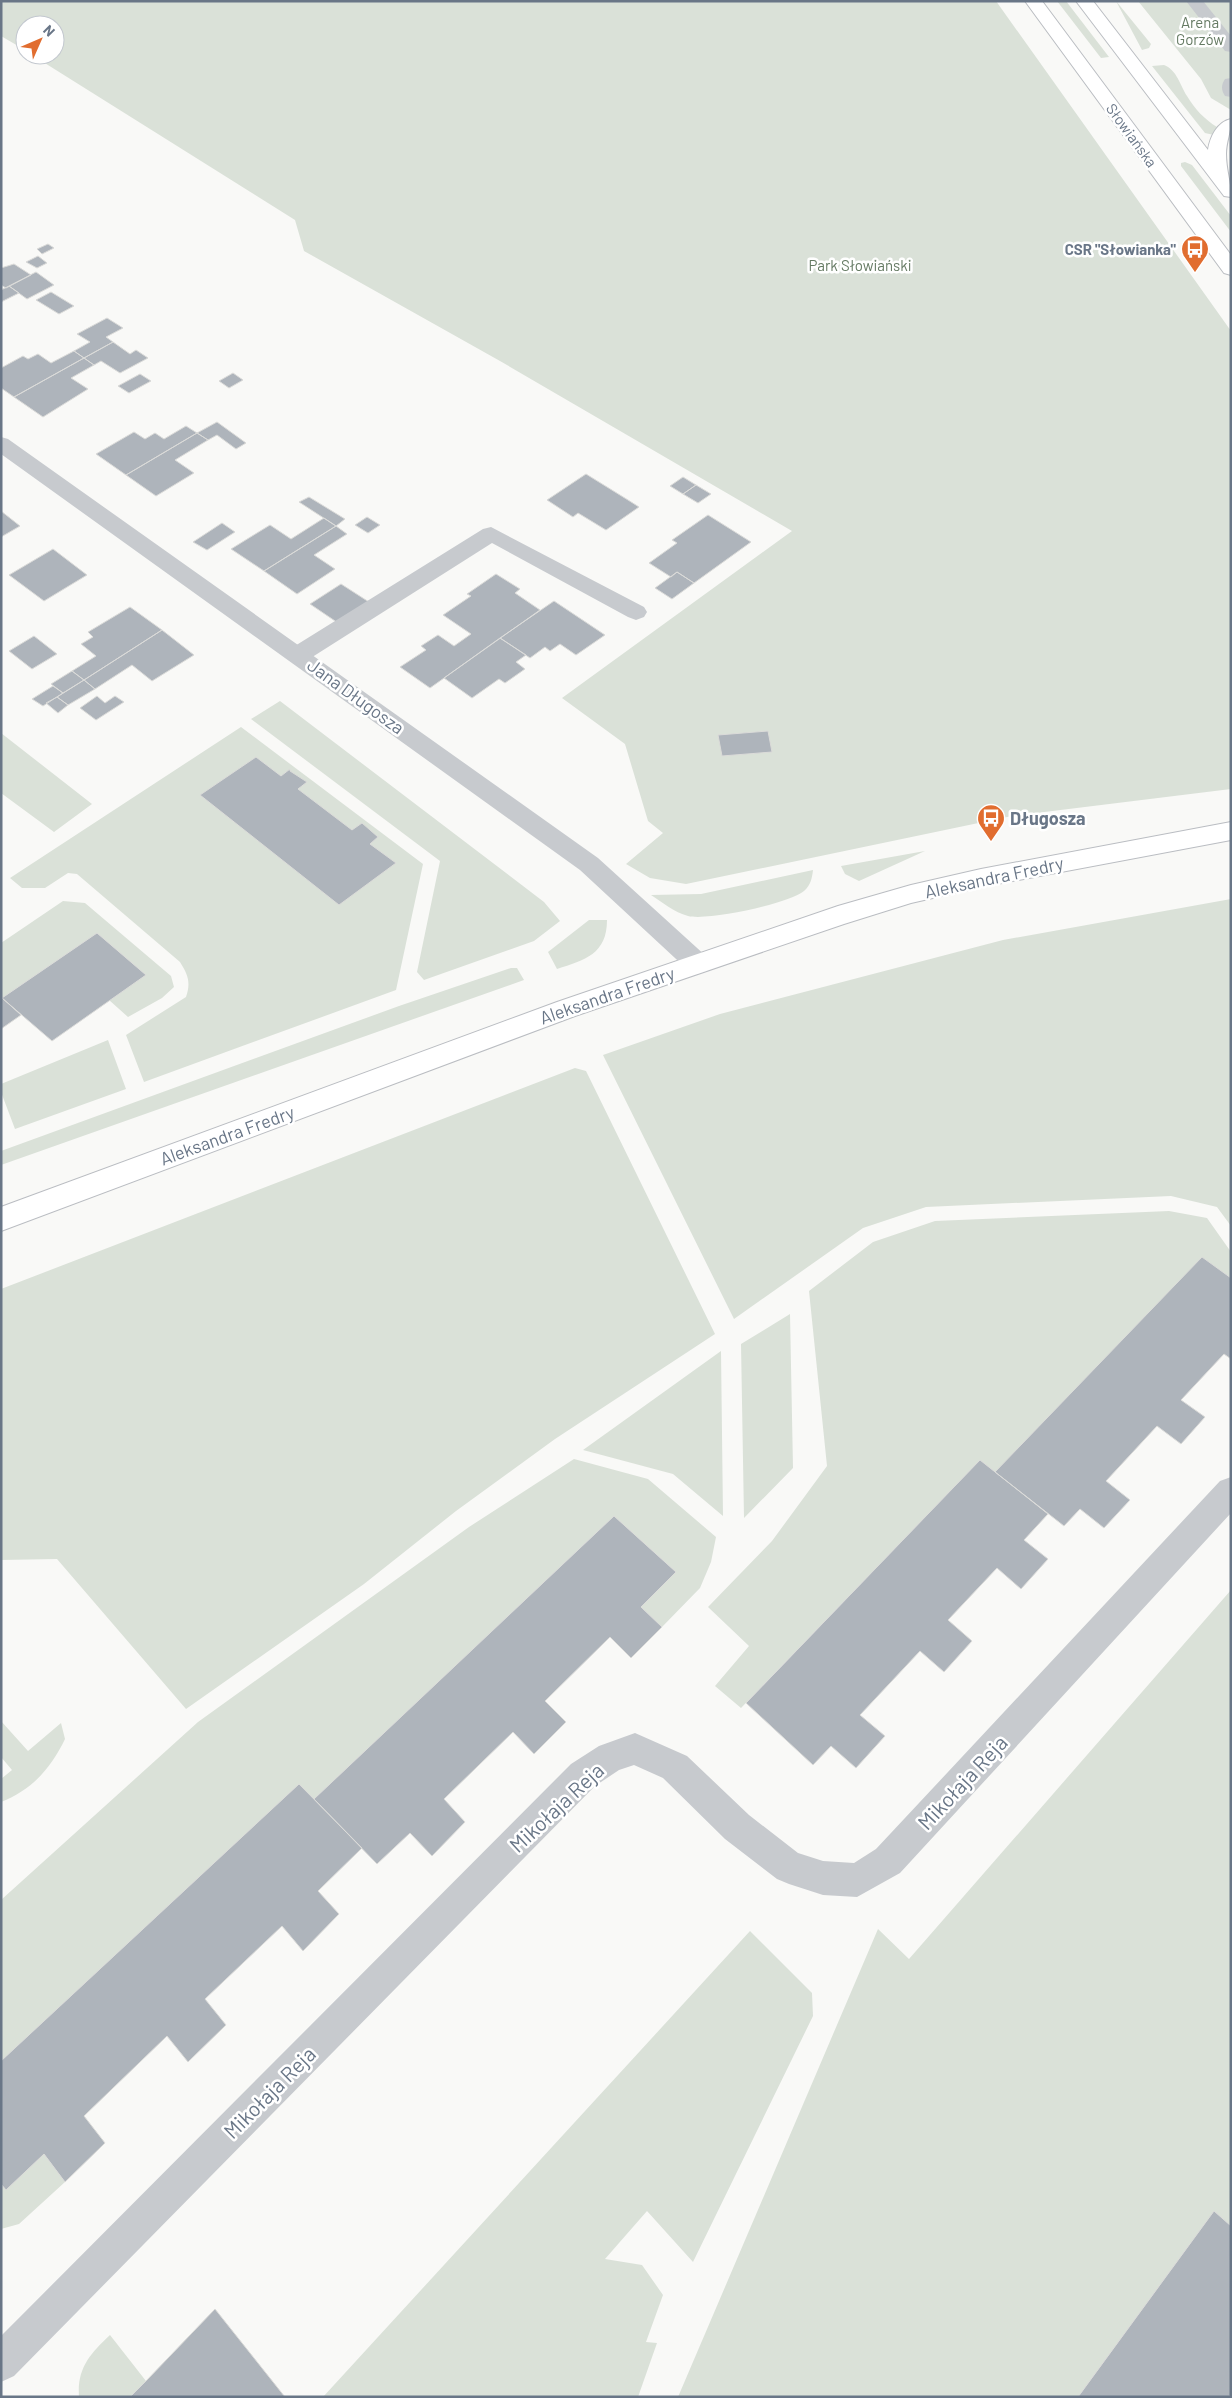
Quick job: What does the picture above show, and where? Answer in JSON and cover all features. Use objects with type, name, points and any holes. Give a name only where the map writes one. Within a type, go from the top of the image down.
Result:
[{"type":"main road","name":"Słowiańska","points":[[1033,1],[1231,269]]},
{"type":"main road","points":[[1084,1],[1231,192]]},
{"type":"main road","points":[[1218,176],[1216,156],[1219,140],[1222,132],[1231,124]]},
{"type":"main road","name":"Aleksandra Fredry","points":[[1,1219],[566,1009],[838,916],[911,894],[981,878],[1231,832]]},
{"type":"street","points":[[1194,1],[1231,47]]},
{"type":"street","points":[[1231,83],[1231,92]]},
{"type":"street","name":"Jana Długosza","points":[[1,444],[589,864],[698,964]]},
{"type":"street","points":[[298,655],[491,534],[636,612]]},
{"type":"street","name":"Mikołaja Reja","points":[[1,2363],[583,1775],[610,1757],[635,1749],[656,1757],[675,1767],[737,1827],[789,1867],[823,1878],[857,1880],[888,1861],[1231,1491]]},
{"type":"green space","name":"Park Słowiański","points":[[1,1],[996,1],[1231,331],[1231,789],[1012,816],[686,884],[650,878],[626,864],[663,833],[648,821],[625,744],[562,698],[792,531],[500,361],[304,251],[295,220],[48,65],[65,65],[65,15],[15,15],[15,44],[1,36]]},
{"type":"green space","points":[[1057,1],[1066,1],[1109,57],[1101,58]]},
{"type":"green space","points":[[1116,1],[1151,44],[1149,48],[1142,50]]},
{"type":"green space","name":"Arena Gorzów","points":[[1138,1],[1231,1],[1231,110],[1211,98],[1201,79]]},
{"type":"green space","points":[[1164,65],[1175,74],[1187,96],[1197,109],[1208,121],[1217,127],[1214,135],[1205,133],[1152,66]]},
{"type":"green space","points":[[1185,162],[1192,165],[1231,216],[1231,232],[1181,166],[1181,163]]},
{"type":"green space","points":[[280,701],[544,902],[560,921],[534,941],[424,980],[417,972],[440,861],[251,719]]},
{"type":"green space","points":[[241,727],[423,864],[396,990],[144,1082],[126,1035],[186,997],[188,979],[180,962],[77,874],[68,873],[45,888],[22,888],[10,878]]},
{"type":"green space","points":[[1,733],[92,804],[54,832],[1,793]]},
{"type":"green space","points":[[925,851],[859,881],[845,874],[841,866]]},
{"type":"green space","points":[[813,870],[812,879],[808,886],[804,891],[795,896],[766,906],[729,914],[688,916],[673,910],[651,895],[701,894]]},
{"type":"green space","points":[[1231,899],[1231,1226],[1217,1207],[1171,1196],[926,1207],[863,1228],[734,1319],[603,1055],[720,1014],[1003,940]]},
{"type":"green space","points":[[63,901],[85,903],[171,976],[174,987],[162,998],[128,1017],[109,1000],[146,975],[97,933],[2,998],[1,943]]},
{"type":"green space","points":[[589,920],[607,920],[606,931],[599,948],[585,959],[557,969],[548,952]]},
{"type":"green space","points":[[511,968],[517,968],[524,980],[1,1165],[1,1151],[399,1006]]},
{"type":"green space","points":[[108,1040],[126,1089],[15,1129],[1,1092],[1,1084]]},
{"type":"green space","points":[[575,1068],[586,1071],[715,1334],[555,1439],[456,1511],[364,1584],[186,1709],[57,1559],[1,1560],[1,1289]]},
{"type":"green space","points":[[1169,1211],[1207,1218],[1231,1252],[1231,1278],[995,1472],[980,1460],[741,1708],[715,1686],[749,1646],[708,1607],[772,1541],[827,1466],[809,1291],[873,1242],[935,1221]]},
{"type":"green space","points":[[790,1314],[793,1468],[744,1518],[741,1344]]},
{"type":"green space","points":[[721,1351],[723,1516],[673,1474],[583,1450]]},
{"type":"green space","points":[[574,1459],[648,1479],[716,1537],[711,1562],[700,1588],[662,1627],[641,1607],[676,1572],[614,1516],[314,1799],[299,1784],[1,2061],[1,1900],[198,1722],[469,1527]]},
{"type":"green space","points":[[1231,1590],[1231,2226],[1214,2211],[1078,2397],[678,2397],[878,1929],[909,1959]]},
{"type":"green space","points":[[1,1721],[28,1751],[61,1723],[65,1739],[47,1769],[39,1777],[22,1791],[1,1802],[1,1779],[12,1770],[1,1757]]},
{"type":"green space","points":[[750,1931],[812,1993],[813,2016],[693,2262],[647,2211],[605,2259],[642,2265],[663,2295],[646,2342],[657,2343],[638,2397],[323,2397]]},
{"type":"green space","points":[[44,2154],[65,2182],[19,2224],[1,2229],[1,2184],[6,2190]]},
{"type":"green space","points":[[110,2335],[146,2381],[130,2397],[79,2397],[80,2378],[86,2362]]},
{"type":"building","points":[[48,244],[54,248],[42,254],[37,249]]},
{"type":"building","points":[[38,256],[47,263],[37,268],[26,262]]},
{"type":"building","points":[[14,264],[31,275],[6,288],[1,285],[1,268]]},
{"type":"building","points":[[36,272],[54,285],[27,299],[9,286]]},
{"type":"building","points":[[9,286],[19,293],[1,302],[1,290]]},
{"type":"building","points":[[51,292],[74,306],[59,314],[36,300]]},
{"type":"building","points":[[107,318],[123,328],[106,337],[113,342],[84,358],[74,351],[90,342],[77,334]]},
{"type":"building","points":[[113,342],[130,354],[136,350],[148,358],[120,373],[101,361],[94,365],[84,358]]},
{"type":"building","points":[[74,351],[84,358],[14,397],[1,388],[1,368],[23,356],[28,359],[38,354],[51,363]]},
{"type":"building","points":[[84,358],[94,365],[71,378],[88,389],[43,417],[14,397]]},
{"type":"building","points":[[233,373],[243,380],[229,388],[219,381]]},
{"type":"building","points":[[140,374],[151,381],[129,393],[118,386]]},
{"type":"building","points":[[217,422],[246,443],[236,449],[217,435],[208,440],[197,433]]},
{"type":"building","points":[[186,426],[197,433],[126,475],[96,454],[134,432],[145,439],[155,433],[164,439]]},
{"type":"building","points":[[197,433],[208,440],[175,460],[194,473],[156,496],[126,475]]},
{"type":"building","points":[[586,474],[639,507],[606,530],[578,513],[573,517],[547,500]]},
{"type":"building","points":[[683,477],[696,485],[683,494],[670,486]]},
{"type":"building","points":[[696,485],[711,494],[698,503],[683,494]]},
{"type":"building","points":[[309,497],[345,519],[336,526],[299,502]]},
{"type":"building","points":[[1,511],[20,526],[1,537]]},
{"type":"building","points":[[708,515],[751,542],[694,583],[677,572],[671,577],[649,563],[677,543],[672,540]]},
{"type":"building","points":[[367,517],[380,525],[368,533],[355,525]]},
{"type":"building","points":[[324,518],[336,526],[264,571],[231,549],[270,525],[291,539]]},
{"type":"building","points":[[222,523],[235,532],[207,550],[193,542]]},
{"type":"building","points":[[336,526],[347,534],[314,555],[335,569],[297,594],[264,571]]},
{"type":"building","points":[[53,549],[87,575],[44,601],[9,575]]},
{"type":"building","points":[[677,572],[694,583],[672,599],[655,588]]},
{"type":"building","points":[[496,574],[520,589],[515,593],[540,610],[430,688],[400,667],[426,650],[421,646],[438,635],[454,646],[471,634],[443,615],[471,596],[467,594]]},
{"type":"building","points":[[341,584],[369,602],[338,623],[310,604]]},
{"type":"building","points":[[554,601],[605,635],[576,655],[560,644],[550,651],[545,647],[530,658],[500,638]]},
{"type":"building","points":[[130,607],[162,630],[84,680],[72,671],[96,656],[81,644],[93,637],[88,632]]},
{"type":"building","points":[[162,630],[194,655],[152,681],[132,665],[95,689],[84,680]]},
{"type":"building","points":[[34,636],[57,654],[32,669],[9,651]]},
{"type":"building","points":[[500,638],[526,655],[516,662],[525,669],[505,683],[499,679],[472,698],[444,678]]},
{"type":"building","points":[[72,671],[84,680],[63,693],[51,684]]},
{"type":"building","points":[[84,680],[95,689],[68,705],[57,697]]},
{"type":"building","points":[[53,686],[63,693],[43,706],[32,699]]},
{"type":"building","points":[[97,696],[105,703],[115,696],[124,702],[96,720],[80,708]]},
{"type":"building","points":[[57,697],[68,705],[58,713],[46,703]]},
{"type":"building","points":[[768,731],[772,752],[722,756],[718,735]]},
{"type":"building","points":[[256,757],[281,776],[290,769],[290,771],[307,782],[298,789],[352,830],[362,823],[378,837],[370,844],[396,863],[339,905],[200,795]]},
{"type":"building","points":[[97,933],[146,975],[52,1041],[2,998]]},
{"type":"building","points":[[1,997],[21,1015],[1,1029]]},
{"type":"building","points":[[1202,1257],[1231,1278],[1231,1359],[1224,1354],[1181,1400],[1205,1417],[1181,1444],[1157,1426],[1106,1481],[1130,1500],[1104,1528],[1080,1509],[1064,1526],[995,1472]]},
{"type":"building","points":[[980,1460],[1048,1514],[1024,1540],[1048,1559],[1021,1589],[997,1568],[948,1620],[972,1641],[944,1672],[920,1651],[860,1715],[885,1736],[856,1768],[831,1746],[813,1765],[746,1703]]},
{"type":"building","points":[[614,1516],[676,1572],[641,1607],[662,1627],[631,1658],[610,1637],[545,1701],[566,1722],[534,1754],[513,1732],[444,1799],[465,1822],[432,1856],[410,1833],[377,1864],[314,1799]]},
{"type":"building","points":[[299,1784],[362,1848],[318,1891],[339,1914],[303,1951],[282,1926],[205,1999],[226,2025],[188,2062],[167,2036],[84,2116],[105,2143],[65,2182],[44,2154],[6,2190],[1,2184],[1,2061]]},
{"type":"building","points":[[1214,2211],[1231,2226],[1231,2394],[1229,2397],[1078,2397]]},
{"type":"building","points":[[215,2309],[285,2397],[130,2397],[146,2381]]},
{"type":"place","name":"CSR \"Słowianka\"","points":[[1195,273]]},
{"type":"place","name":"Długosza","points":[[991,842]]}]
